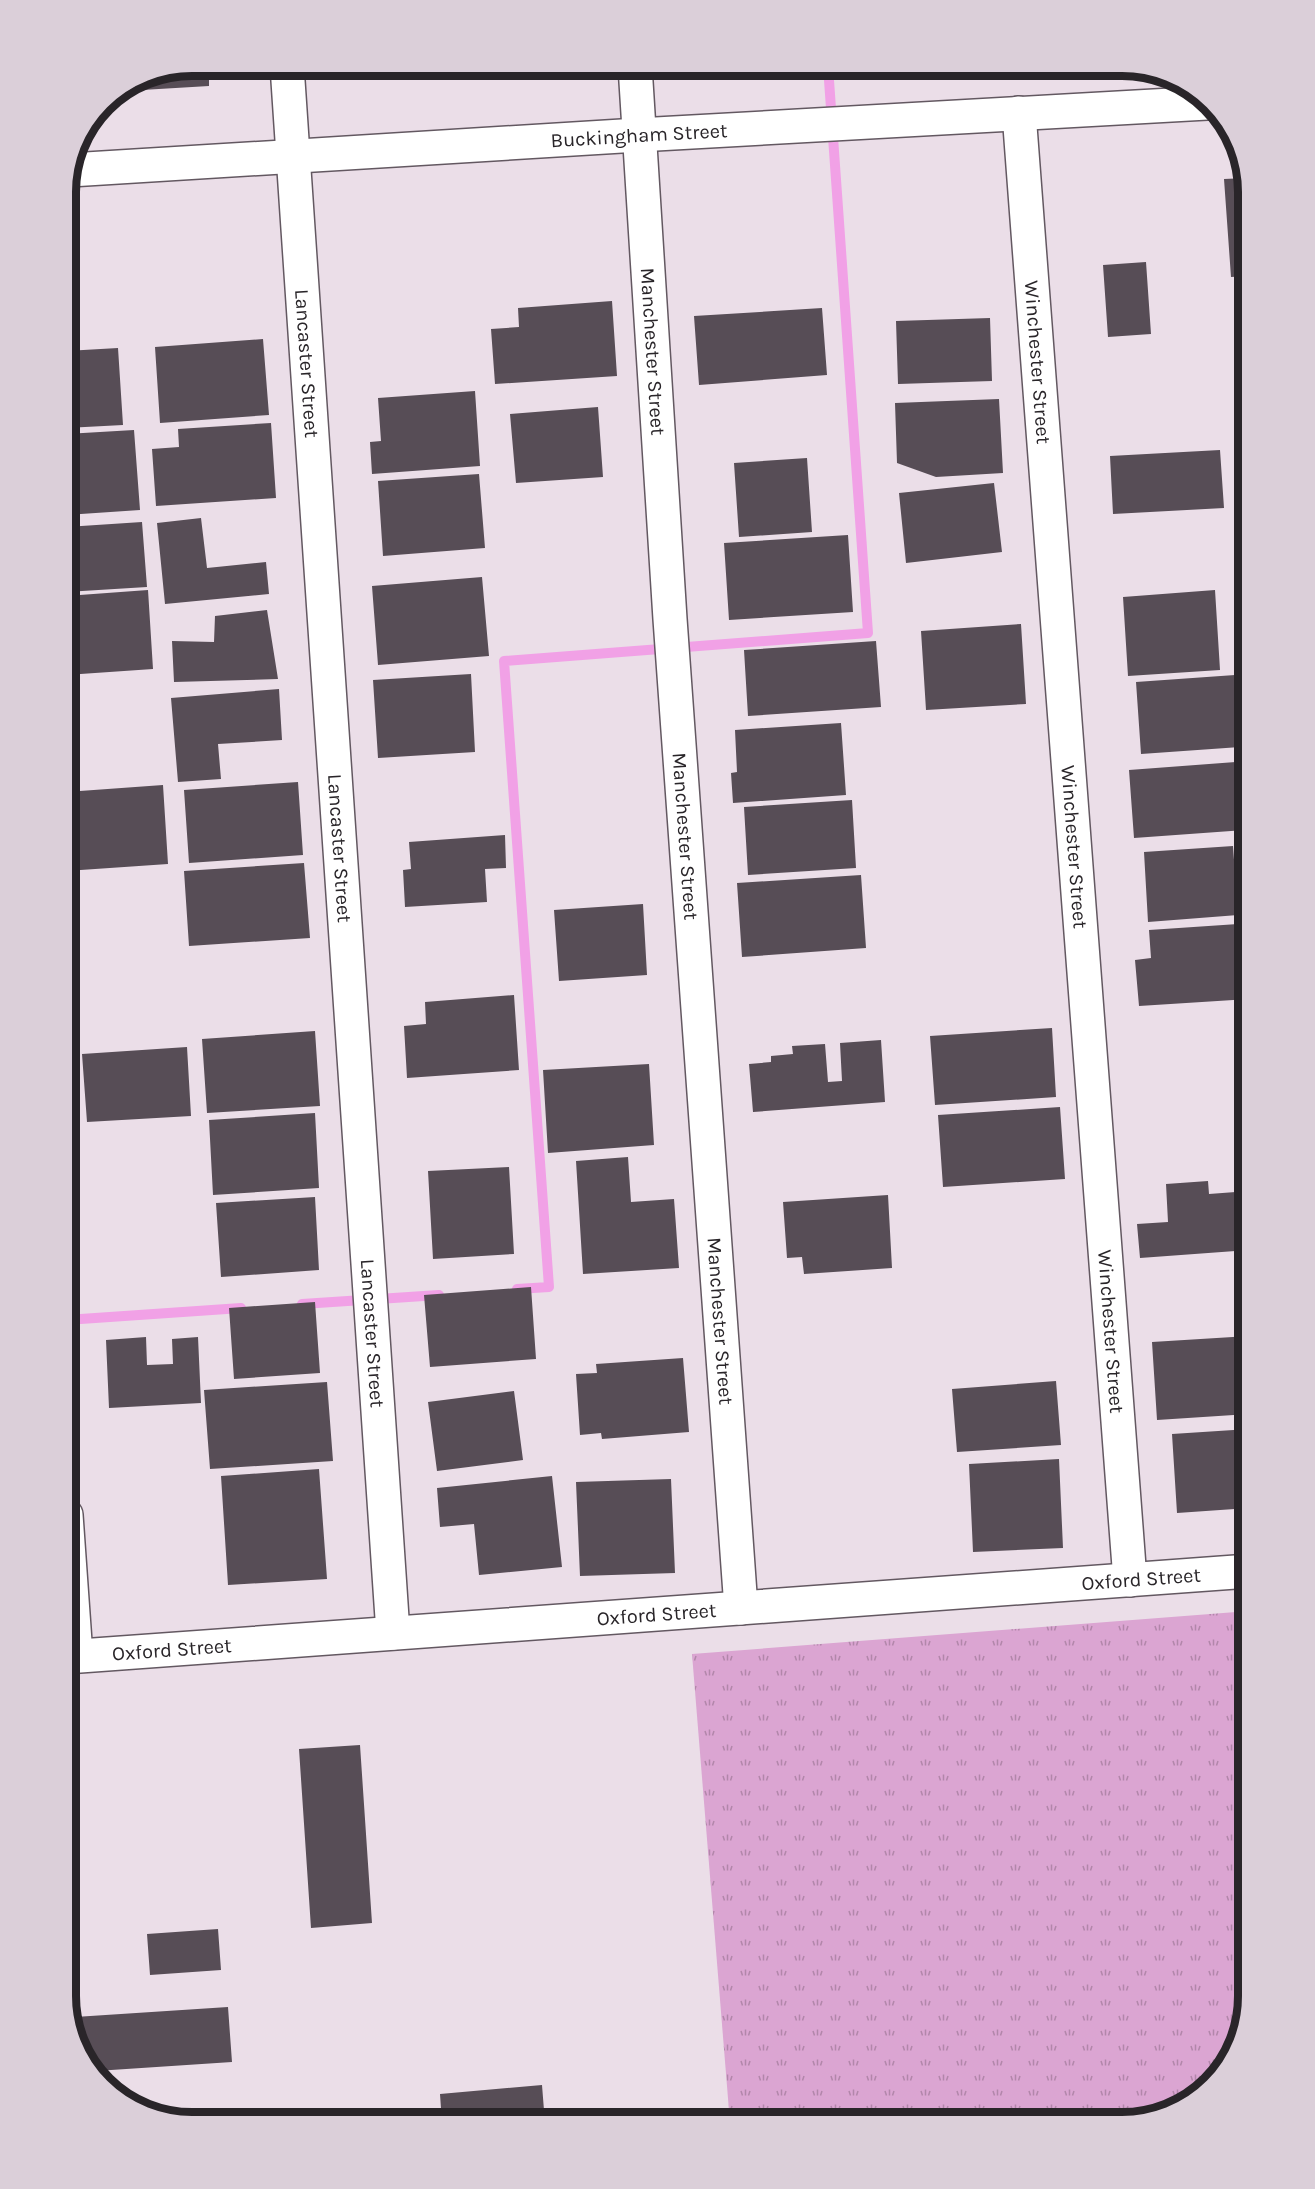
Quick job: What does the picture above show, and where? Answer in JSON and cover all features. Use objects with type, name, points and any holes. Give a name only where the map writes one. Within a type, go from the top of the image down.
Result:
[{"type":"street","name":"Lancaster Street","points":[[288,76],[393,1633]]},
{"type":"street","name":"Manchester Street","points":[[635,76],[741,1608]]},
{"type":"street","name":"Buckingham Street","points":[[79,169],[638,135],[1198,104]]},
{"type":"street","name":"Winchester Street","points":[[1019,113],[1130,1580]]},
{"type":"street","name":"Oxford Street","points":[[76,1657],[1238,1572]]},
{"type":"green space","points":[[1238,1612],[1238,2011],[1230,2041],[1214,2067],[1199,2084],[1174,2101],[1137,2112],[729,2112],[692,1654]]},
{"type":"building","points":[[256,76],[209,80],[209,86],[142,90],[148,85],[178,77]]},
{"type":"building","points":[[1238,178],[1238,277],[1231,277],[1224,179]]},
{"type":"building","points":[[1146,262],[1151,334],[1108,337],[1103,265]]},
{"type":"building","points":[[612,301],[617,376],[495,384],[491,329],[519,327],[518,308]]},
{"type":"building","points":[[822,308],[827,375],[699,385],[694,316]]},
{"type":"building","points":[[990,318],[992,381],[898,384],[896,321]]},
{"type":"building","points":[[263,339],[269,415],[160,423],[155,347]]},
{"type":"building","points":[[118,348],[123,425],[77,427],[77,350]]},
{"type":"building","points":[[475,391],[480,466],[372,474],[370,442],[381,441],[378,398]]},
{"type":"building","points":[[999,399],[1003,473],[936,477],[897,463],[895,403]]},
{"type":"building","points":[[598,407],[603,477],[516,483],[510,414]]},
{"type":"building","points":[[271,423],[276,498],[156,506],[152,449],[179,447],[178,429]]},
{"type":"building","points":[[134,430],[140,510],[77,514],[77,433]]},
{"type":"building","points":[[1220,450],[1224,508],[1113,514],[1110,456]]},
{"type":"building","points":[[807,458],[812,532],[739,537],[734,463]]},
{"type":"building","points":[[479,474],[485,548],[383,556],[378,481]]},
{"type":"building","points":[[994,483],[1002,552],[906,563],[899,493]]},
{"type":"building","points":[[201,518],[207,568],[266,562],[269,594],[165,604],[157,523]]},
{"type":"building","points":[[142,522],[147,587],[77,591],[77,526]]},
{"type":"building","points":[[848,535],[853,612],[729,620],[724,543]]},
{"type":"building","points":[[482,577],[489,656],[378,665],[372,586]]},
{"type":"building","points":[[148,590],[153,669],[77,674],[77,595]]},
{"type":"building","points":[[1215,590],[1220,670],[1128,676],[1123,597]]},
{"type":"building","points":[[267,610],[278,679],[174,682],[172,641],[214,642],[215,616]]},
{"type":"building","points":[[1021,624],[1026,704],[926,710],[921,631]]},
{"type":"building","points":[[876,641],[881,707],[748,716],[744,650]]},
{"type":"building","points":[[471,674],[475,752],[378,758],[373,680]]},
{"type":"building","points":[[1235,675],[1238,747],[1141,754],[1136,682]]},
{"type":"building","points":[[279,689],[282,740],[218,744],[221,779],[178,782],[171,698]]},
{"type":"building","points":[[841,723],[846,795],[733,803],[731,773],[737,772],[735,730]]},
{"type":"building","points":[[1238,762],[1238,831],[1134,838],[1129,770]]},
{"type":"building","points":[[298,782],[303,855],[189,863],[184,790]]},
{"type":"building","points":[[163,785],[168,864],[77,870],[77,791]]},
{"type":"building","points":[[852,800],[856,868],[748,875],[744,807]]},
{"type":"building","points":[[505,835],[506,868],[485,869],[487,902],[405,907],[403,870],[411,869],[409,842]]},
{"type":"building","points":[[1233,846],[1238,915],[1148,922],[1144,852]]},
{"type":"building","points":[[304,863],[310,938],[189,946],[184,871]]},
{"type":"building","points":[[861,875],[866,948],[742,957],[737,883]]},
{"type":"building","points":[[643,904],[647,975],[559,981],[554,910]]},
{"type":"building","points":[[1238,924],[1238,1000],[1139,1006],[1135,960],[1151,958],[1149,930]]},
{"type":"building","points":[[514,995],[519,1070],[407,1078],[404,1026],[426,1024],[425,1002]]},
{"type":"building","points":[[1052,1028],[1056,1097],[935,1105],[930,1036]]},
{"type":"building","points":[[315,1031],[320,1106],[207,1113],[202,1039]]},
{"type":"building","points":[[881,1040],[885,1102],[753,1112],[749,1064],[771,1062],[771,1056],[793,1054],[792,1046],[825,1044],[828,1082],[842,1081],[840,1043]]},
{"type":"building","points":[[187,1047],[191,1116],[87,1122],[82,1054]]},
{"type":"building","points":[[649,1064],[654,1145],[548,1153],[543,1070]]},
{"type":"building","points":[[1060,1107],[1065,1179],[943,1187],[938,1115]]},
{"type":"building","points":[[315,1113],[319,1188],[213,1195],[209,1120]]},
{"type":"building","points":[[628,1157],[631,1202],[674,1199],[679,1268],[583,1274],[576,1161]]},
{"type":"building","points":[[509,1167],[514,1254],[433,1259],[428,1171]]},
{"type":"building","points":[[1208,1181],[1209,1194],[1238,1192],[1238,1251],[1140,1258],[1137,1224],[1168,1222],[1166,1184]]},
{"type":"building","points":[[888,1195],[892,1268],[804,1274],[802,1257],[787,1258],[783,1202]]},
{"type":"building","points":[[315,1197],[319,1270],[221,1277],[216,1203]]},
{"type":"building","points":[[531,1287],[536,1359],[430,1367],[424,1295]]},
{"type":"building","points":[[315,1302],[320,1373],[234,1379],[229,1308]]},
{"type":"building","points":[[146,1337],[147,1365],[173,1364],[172,1339],[198,1337],[201,1403],[109,1408],[106,1340]]},
{"type":"building","points":[[1238,1337],[1238,1415],[1157,1420],[1152,1342]]},
{"type":"building","points":[[683,1358],[689,1432],[602,1439],[601,1433],[580,1435],[576,1374],[597,1373],[596,1364]]},
{"type":"building","points":[[1056,1381],[1061,1445],[957,1452],[952,1389]]},
{"type":"building","points":[[327,1382],[333,1461],[210,1469],[204,1390]]},
{"type":"building","points":[[514,1391],[523,1460],[437,1471],[428,1402]]},
{"type":"building","points":[[1238,1430],[1238,1509],[1177,1513],[1172,1434]]},
{"type":"building","points":[[1059,1459],[1063,1548],[973,1552],[969,1464]]},
{"type":"building","points":[[319,1469],[327,1579],[228,1585],[221,1476]]},
{"type":"building","points":[[552,1476],[562,1567],[479,1575],[474,1524],[440,1527],[437,1488]]},
{"type":"building","points":[[671,1479],[675,1573],[580,1576],[576,1482]]},
{"type":"building","points":[[360,1745],[372,1923],[311,1928],[299,1749]]},
{"type":"building","points":[[218,1929],[221,1970],[150,1975],[147,1934]]},
{"type":"building","points":[[228,2007],[232,2062],[103,2071],[88,2048],[78,2017]]},
{"type":"building","points":[[542,2085],[544,2112],[441,2112],[440,2094]]},
{"type":"waterway","points":[[517,1289],[549,1287],[504,661],[868,633],[829,77]]},
{"type":"waterway","points":[[302,1304],[439,1295]]},
{"type":"waterway","points":[[76,1319],[241,1308]]}]
